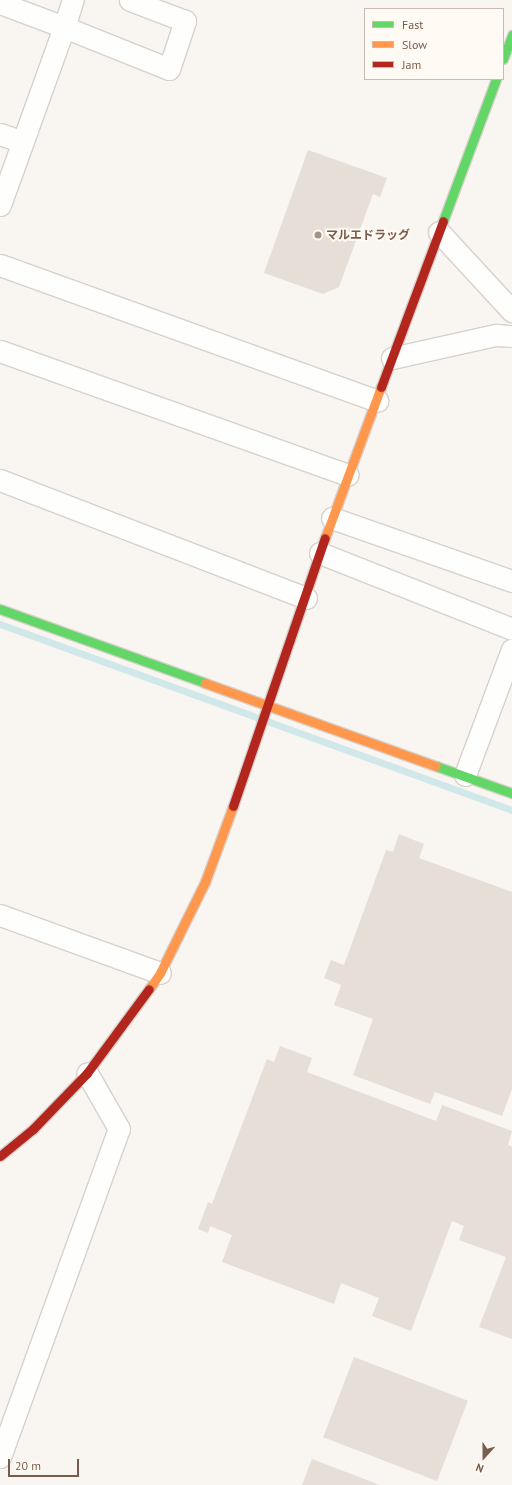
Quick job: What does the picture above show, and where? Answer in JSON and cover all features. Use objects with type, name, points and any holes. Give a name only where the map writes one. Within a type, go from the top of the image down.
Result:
[{"type":"street","points":[[0,205],[74,0]]},
{"type":"street","points":[[0,3],[169,69],[185,21],[130,0]]},
{"type":"street","points":[[504,56],[512,35]]},
{"type":"street","points":[[0,1156],[33,1129],[87,1073],[160,973],[205,882],[269,708],[332,518],[377,401],[496,80]]},
{"type":"street","points":[[0,134],[23,142]]},
{"type":"street","points":[[439,232],[512,311]]},
{"type":"street","points":[[0,265],[377,401]]},
{"type":"street","points":[[392,358],[496,335],[512,336]]},
{"type":"street","points":[[0,351],[348,475]]},
{"type":"street","points":[[0,480],[306,598]]},
{"type":"street","points":[[332,518],[512,581]]},
{"type":"street","points":[[320,553],[512,629]]},
{"type":"street","points":[[0,609],[269,708],[465,775],[512,793]]},
{"type":"street","points":[[465,775],[512,649]]},
{"type":"street","points":[[0,916],[160,973]]},
{"type":"street","points":[[0,1457],[119,1129],[87,1073]]},
{"type":"building","name":"マルエドラッグ","points":[[308,150],[387,178],[380,197],[373,194],[339,287],[323,294],[264,273]]},
{"type":"building","points":[[399,834],[424,844],[419,858],[512,892],[512,1089],[502,1116],[435,1092],[430,1104],[353,1075],[373,1019],[334,1005],[341,985],[324,978],[331,960],[344,965],[386,850],[393,852]]},
{"type":"building","points":[[280,1046],[312,1058],[307,1072],[436,1121],[442,1105],[512,1131],[508,1145],[512,1147],[512,1339],[479,1327],[506,1257],[459,1240],[464,1226],[452,1221],[411,1331],[372,1316],[379,1298],[341,1283],[334,1304],[222,1262],[232,1235],[210,1226],[208,1233],[198,1229],[208,1202],[212,1204],[267,1059],[274,1062]]},
{"type":"building","points":[[354,1357],[468,1401],[437,1481],[323,1437]]},
{"type":"building","points":[[312,1459],[380,1485],[302,1485]]},
{"type":"waterway","points":[[0,624],[512,810]]},
{"type":"traffic: fast","points":[[504,56],[512,35]]},
{"type":"traffic: fast","points":[[443,221],[496,80]]},
{"type":"traffic: fast","points":[[0,609],[205,683]]},
{"type":"traffic: fast","points":[[436,766],[512,793]]},
{"type":"traffic: slow","points":[[325,538],[381,387]]},
{"type":"traffic: slow","points":[[205,683],[436,766]]},
{"type":"traffic: slow","points":[[149,989],[160,973],[205,882],[233,806]]},
{"type":"traffic: jam","points":[[381,387],[443,221]]},
{"type":"traffic: jam","points":[[233,806],[325,538]]},
{"type":"traffic: jam","points":[[0,1156],[33,1129],[87,1073],[149,989]]},
{"type":"place","name":"マルエドラッグ","points":[[318,235]]}]
